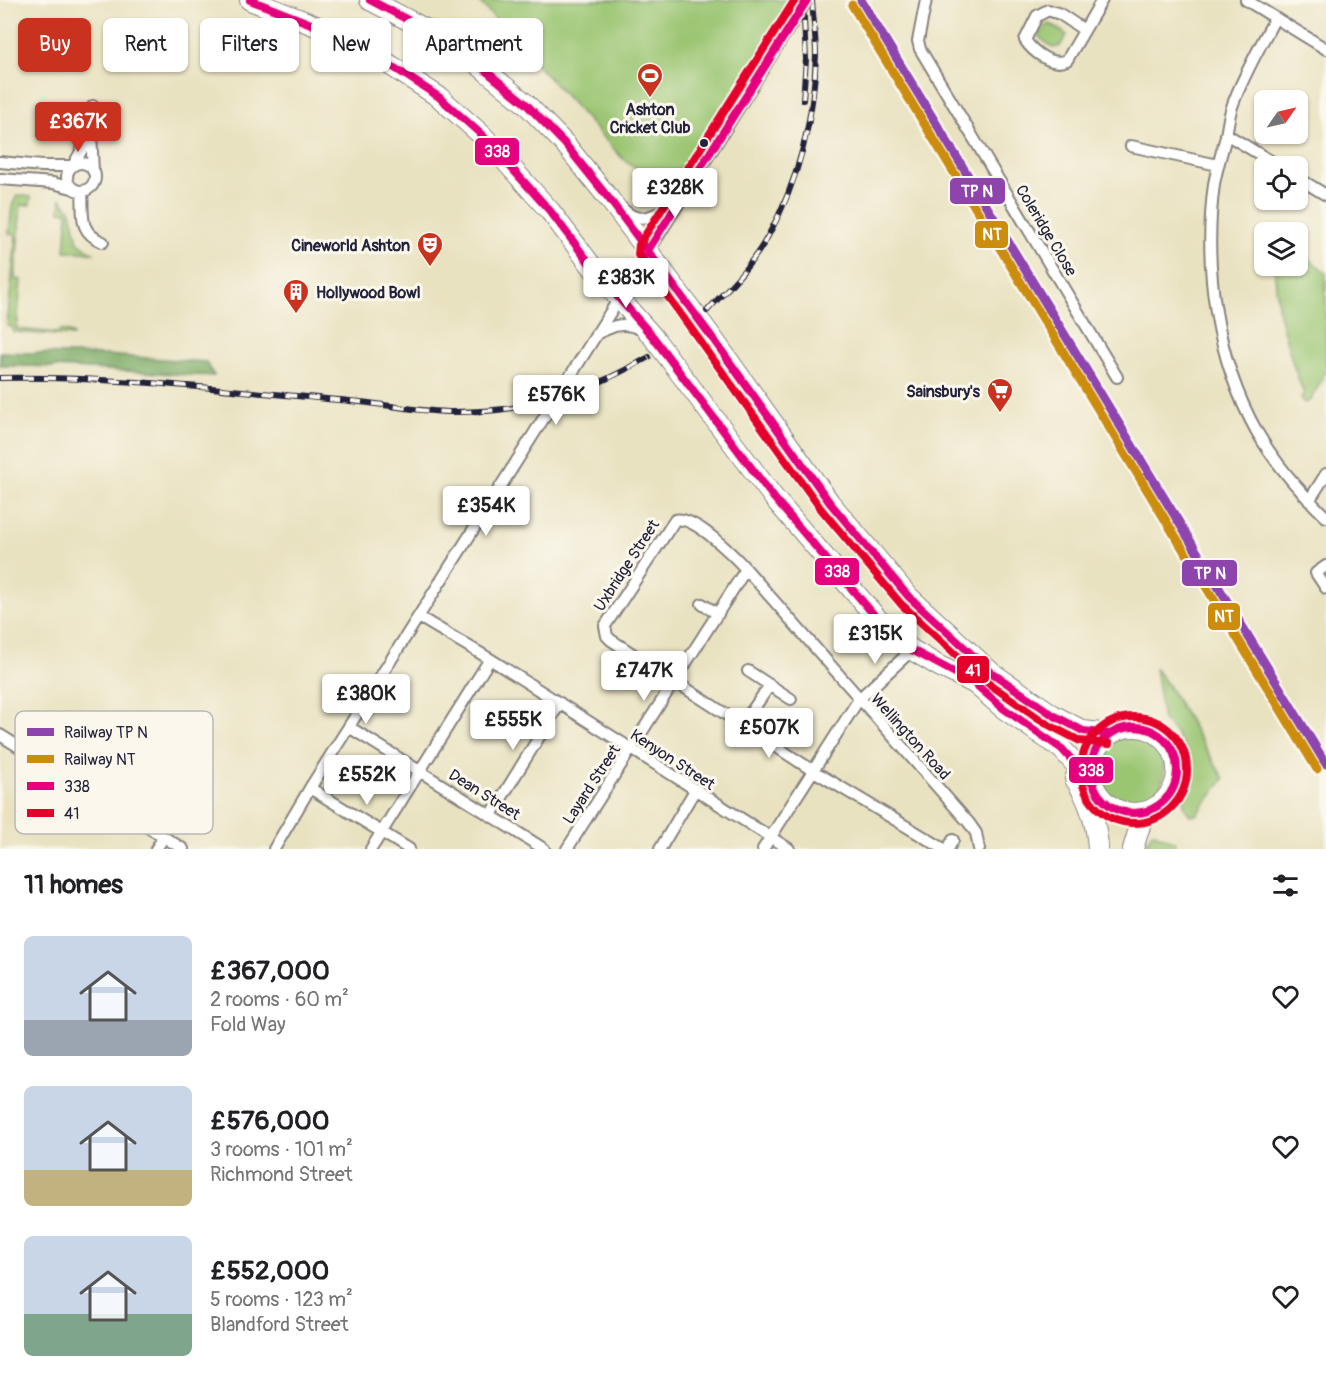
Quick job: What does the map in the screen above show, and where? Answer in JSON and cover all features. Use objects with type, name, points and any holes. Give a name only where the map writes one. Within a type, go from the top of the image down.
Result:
[{"type":"highway","points":[[250,0],[334,33],[387,63],[439,97],[502,156],[550,211],[597,273],[653,337],[774,498],[887,630],[912,650],[974,683],[1060,759],[1078,784],[1089,806],[1098,849]]},
{"type":"highway","points":[[370,0],[426,30],[476,62],[526,104],[565,144],[610,200],[711,336],[830,503],[908,596],[992,673],[1053,715],[1083,731],[1110,734]]},
{"type":"highway","points":[[1003,708],[1062,748],[1096,790],[1107,803],[1118,810],[1131,813],[1144,812],[1161,803],[1173,788],[1177,767],[1172,750],[1158,734],[1146,729],[1125,728],[1110,734],[1098,747],[1093,756],[1091,774],[1096,790],[1107,830],[1106,849]]},
{"type":"highway","points":[[1133,849],[1136,832],[1144,812]]},
{"type":"street","points":[[274,849],[310,788],[807,0]]},
{"type":"street","name":"Coleridge Close","points":[[926,0],[918,41],[920,49],[1117,377]]},
{"type":"street","points":[[1084,30],[1060,14],[1048,10],[1037,16],[1025,40],[1029,47],[1055,63],[1067,60],[1102,0]]},
{"type":"street","points":[[1246,0],[1326,49]]},
{"type":"street","points":[[1275,18],[1233,105],[1218,165],[1211,225],[1210,265],[1216,308],[1234,381],[1258,433],[1309,501],[1326,518]]},
{"type":"street","points":[[0,179],[53,183],[77,189],[93,184],[91,133],[93,106]]},
{"type":"street","points":[[91,133],[67,177],[77,189],[85,229],[90,235],[103,242]]},
{"type":"street","points":[[1226,134],[1262,156]]},
{"type":"street","points":[[1131,146],[1218,165]]},
{"type":"street","points":[[0,162],[42,166],[87,164],[93,171]]},
{"type":"street","points":[[1308,184],[1326,195]]},
{"type":"street","points":[[610,200],[636,218],[655,214],[682,199]]},
{"type":"street","points":[[596,334],[618,324],[629,323],[653,337]]},
{"type":"street","points":[[1309,501],[1326,474]]},
{"type":"street","name":"Uxbridge Street","points":[[716,541],[687,521],[675,520],[605,626],[605,631],[611,640],[812,770],[948,846]]},
{"type":"street","name":"Wellington Road","points":[[716,541],[746,569],[969,823],[976,833],[979,848]]},
{"type":"street","points":[[1326,566],[1316,573],[1326,588]]},
{"type":"street","name":"Layard Street","points":[[567,849],[746,569]]},
{"type":"street","points":[[702,604],[718,614]]},
{"type":"street","name":"Kenyon Street","points":[[419,617],[490,659],[789,849]]},
{"type":"street","points":[[763,849],[859,699],[912,650]]},
{"type":"street","points":[[371,849],[490,659]]},
{"type":"street","points":[[748,671],[791,699]]},
{"type":"street","points":[[742,725],[770,685]]},
{"type":"street","points":[[491,815],[560,703]]},
{"type":"street","name":"Dean Street","points":[[349,726],[544,849]]},
{"type":"street","points":[[0,735],[15,744]]},
{"type":"street","points":[[310,788],[409,849]]},
{"type":"street","points":[[660,849],[695,790]]},
{"type":"street","points":[[159,834],[183,849]]},
{"type":"street","points":[[156,849],[164,837]]},
{"type":"green space","name":"Ashton Cricket Club","points":[[478,0],[792,0],[697,158],[677,173],[663,177],[641,171],[622,158],[543,71],[543,18],[494,18]]},
{"type":"green space","points":[[1050,24],[1067,35],[1060,46],[1053,48],[1039,37],[1044,27]]},
{"type":"green space","points":[[17,195],[31,197],[30,205],[21,205],[15,279],[21,280],[17,329],[59,333],[60,330],[72,333],[73,336],[13,332],[13,327],[7,326],[16,235],[9,234],[12,206]]},
{"type":"green space","points":[[61,199],[71,211],[78,242],[93,253],[65,251],[68,212],[60,211]]},
{"type":"green space","points":[[1308,258],[1326,273],[1326,372],[1310,401],[1304,403],[1301,397],[1304,394],[1279,314],[1275,276],[1308,276]]},
{"type":"green space","points":[[0,352],[105,355],[206,362],[214,376],[0,366]]},
{"type":"green space","points":[[1155,668],[1224,779],[1196,815],[1190,815],[1185,808],[1183,800],[1191,773],[1187,752],[1177,735],[1163,720]]},
{"type":"green space","points":[[1131,737],[1144,740],[1154,747],[1161,757],[1164,770],[1161,783],[1154,793],[1144,800],[1131,803],[1118,800],[1108,793],[1101,783],[1098,770],[1101,757],[1108,747],[1118,740]]},
{"type":"green space","points":[[1152,832],[1176,842],[1172,849],[1144,849]]},
{"type":"railway","points":[[803,0],[806,59],[803,100]]},
{"type":"railway","points":[[707,311],[740,275],[762,246],[779,215],[796,171],[808,125],[815,78],[816,48],[812,0]]},
{"type":"railway","points":[[0,378],[132,382],[350,401],[428,411],[465,412],[541,403],[569,395],[649,357]]},
{"type":"transit line","name":"338","points":[[250,0],[334,33],[387,63],[439,97],[483,136],[550,211],[597,273],[653,337],[774,498],[887,630],[912,650],[974,683],[1003,708],[1062,749],[1094,785]]},
{"type":"transit line","name":"338","points":[[370,0],[427,30],[475,62],[526,104],[565,144],[610,200],[711,336],[830,503],[908,596],[992,673],[1053,715],[1083,731],[1110,734]]},
{"type":"transit line","name":"41","points":[[795,0],[639,245],[638,255],[821,509],[901,604],[985,681],[1047,724],[1080,741],[1109,744]]},
{"type":"transit line","name":"338","points":[[631,277],[807,0]]},
{"type":"transit line","points":[[861,0],[1326,764]]},
{"type":"transit line","name":"41","points":[[1134,717],[1154,721],[1172,732],[1183,750],[1187,770],[1183,790],[1172,808],[1154,819],[1134,823],[1114,819],[1096,808],[1085,790],[1081,770],[1085,750],[1096,732],[1114,721],[1134,717]]},
{"type":"transit line","name":"338","points":[[1134,727],[1158,734],[1170,746],[1177,770],[1170,794],[1158,806],[1134,813],[1110,806],[1098,794],[1091,770],[1098,746],[1110,734],[1134,727]]},
{"type":"rail line","name":"NT","points":[[852,5],[1317,769]]},
{"type":"place","name":"Ashton Cricket Club","points":[[650,99]]},
{"type":"place","name":"Cineworld Ashton","points":[[430,268]]},
{"type":"place","name":"Hollywood Bowl","points":[[296,315]]},
{"type":"place","name":"Sainsbury's","points":[[1000,414]]}]
